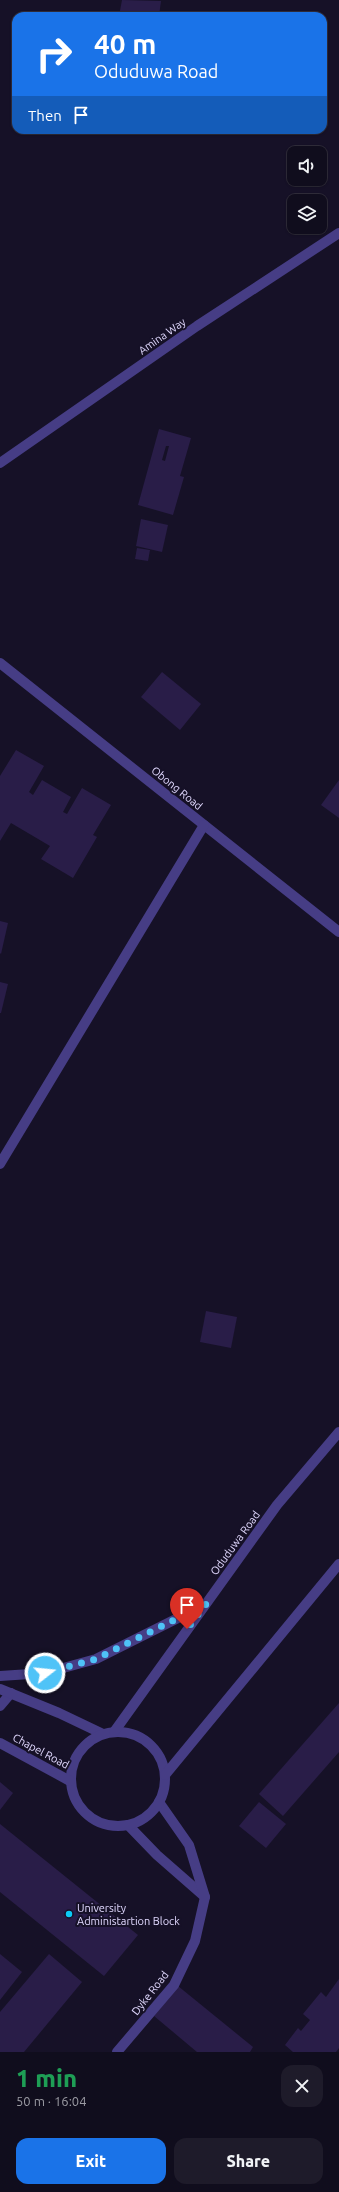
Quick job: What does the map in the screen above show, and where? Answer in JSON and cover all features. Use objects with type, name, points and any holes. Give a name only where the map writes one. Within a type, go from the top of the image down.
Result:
[{"type":"street","name":"Amina Way","points":[[0,463],[197,326],[339,233]]},
{"type":"street","name":"Obong Road","points":[[0,663],[339,932]]},
{"type":"street","points":[[0,1164],[204,825]]},
{"type":"street","name":"Oduduwa Road","points":[[108,1733],[206,1604],[277,1505],[339,1432]]},
{"type":"street","points":[[165,1775],[339,1564]]},
{"type":"street","points":[[0,1676],[45,1673],[96,1659],[206,1604]]},
{"type":"street","points":[[0,1689],[108,1733]]},
{"type":"street","points":[[0,1706],[11,1693]]},
{"type":"street","points":[[128,1732],[142,1738],[154,1748],[162,1760],[165,1775],[164,1789],[159,1802],[141,1821],[128,1825],[105,1825],[94,1820],[77,1803],[70,1781],[72,1765],[79,1751],[90,1741],[108,1733],[128,1732]]},
{"type":"street","name":"Chapel Road","points":[[0,1743],[70,1781]]},
{"type":"street","name":"Dyke Road","points":[[117,2052],[174,1985],[195,1941],[205,1897],[189,1845],[159,1802]]},
{"type":"street","points":[[128,1825],[157,1855],[205,1897]]},
{"type":"building","points":[[122,0],[161,1],[160,12],[120,12]]},
{"type":"building","points":[[159,429],[191,438],[180,476],[184,477],[173,515],[138,505]],"holes":[[[166,446],[169,446],[165,461],[162,460]]]},
{"type":"building","points":[[141,519],[168,525],[162,552],[136,546]]},
{"type":"building","points":[[137,548],[150,550],[148,561],[135,559]]},
{"type":"building","points":[[162,672],[201,704],[180,730],[141,697]]},
{"type":"building","points":[[16,750],[44,766],[29,792],[33,795],[42,780],[71,797],[63,812],[67,814],[82,788],[111,805],[93,835],[97,837],[73,878],[41,859],[50,846],[11,823],[0,841],[0,776]]},
{"type":"building","points":[[339,780],[339,818],[321,805]]},
{"type":"building","points":[[0,921],[8,923],[1,954],[0,953]]},
{"type":"building","points":[[0,982],[8,984],[1,1013],[0,1013]]},
{"type":"building","points":[[206,1311],[237,1317],[231,1348],[200,1342]]},
{"type":"building","points":[[339,1703],[339,1752],[283,1816],[259,1794]]},
{"type":"building","points":[[0,1782],[13,1793],[0,1810]]},
{"type":"building","points":[[259,1802],[286,1824],[266,1848],[239,1826]]},
{"type":"building","name":"University Administartion Block","points":[[0,1824],[138,1935],[104,1976],[0,1892]]},
{"type":"building","points":[[0,1954],[22,1972],[0,2000]]},
{"type":"building","points":[[49,1954],[82,1982],[24,2052],[0,2052],[0,2012]]},
{"type":"building","points":[[339,1979],[339,2048],[336,2052],[293,2052],[285,2045],[298,2028],[301,2031],[310,2020],[303,2014],[321,1992],[326,1997]]},
{"type":"building","points":[[178,1986],[253,2047],[250,2052],[197,2052],[154,2016]]},
{"type":"place","name":"University Administartion Block","points":[[69,1914]]},
{"type":"route","points":[[45,1673],[96,1659],[206,1604],[187,1629]]}]
